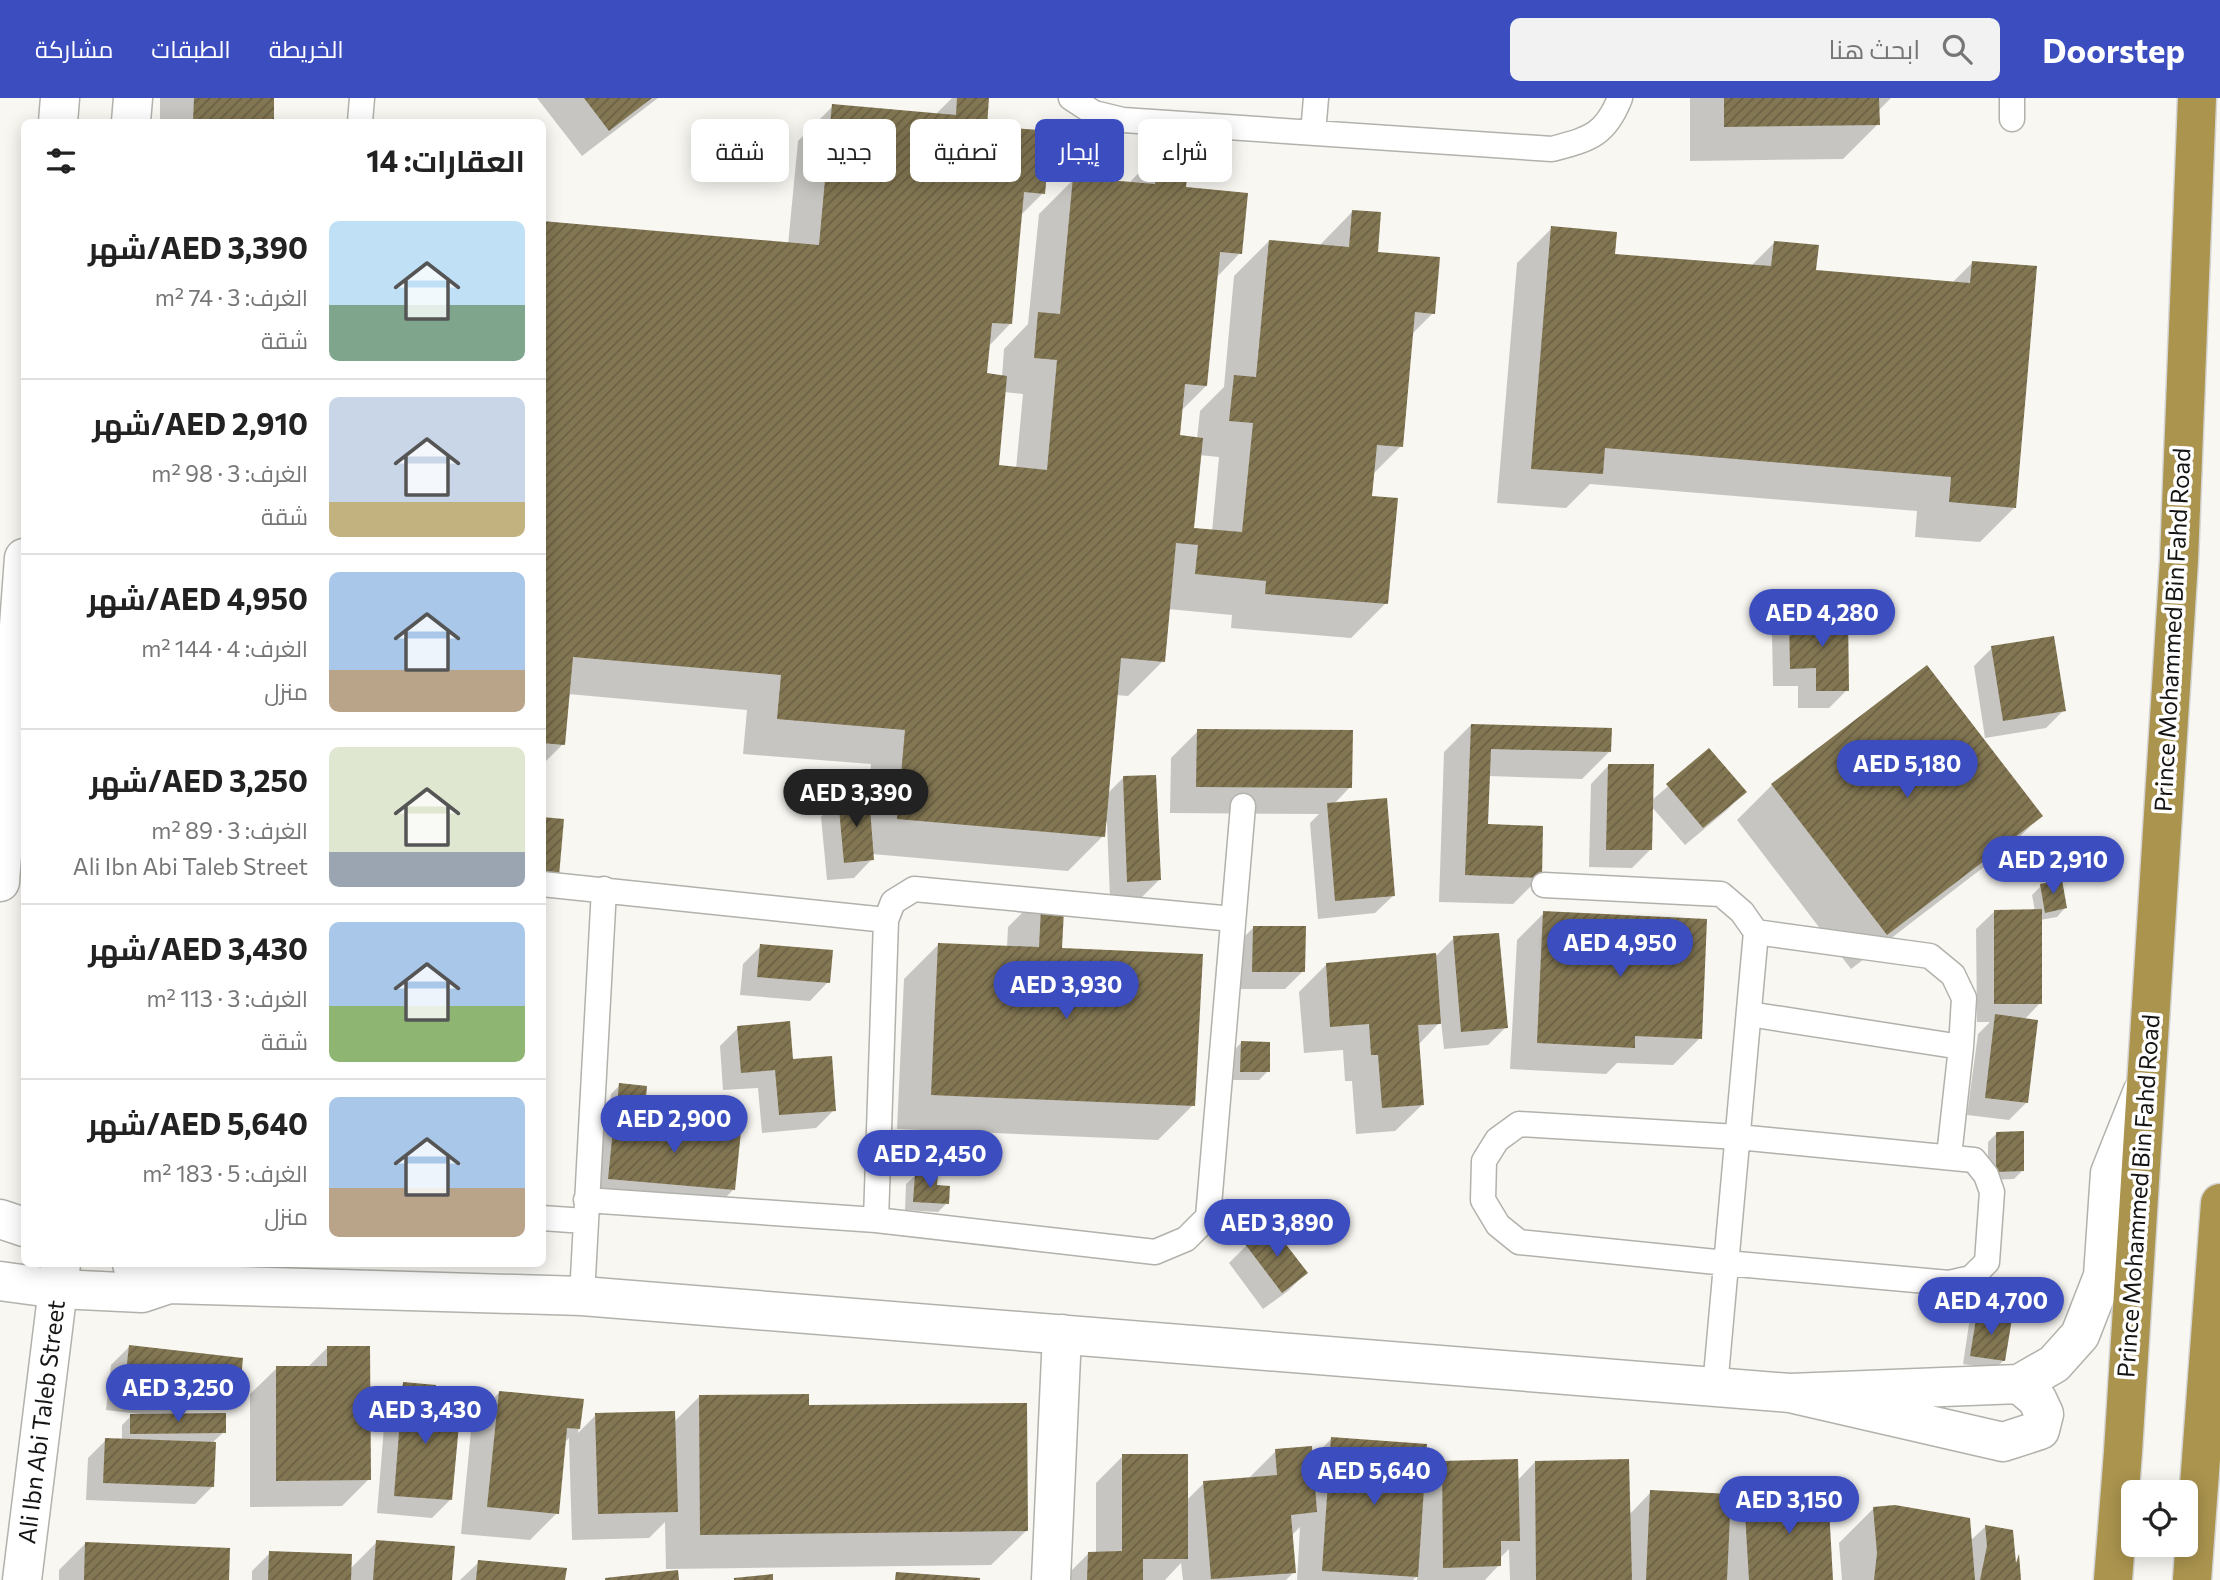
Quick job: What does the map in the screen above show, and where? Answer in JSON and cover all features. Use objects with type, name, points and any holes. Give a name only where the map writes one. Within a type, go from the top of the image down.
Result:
[{"type":"highway","name":"Prince Mohammed Bin Fahd Road","points":[[2113,1580],[2179,560],[2196,98]]},
{"type":"highway","points":[[2192,1580],[2213,1418],[2220,1203]]},
{"type":"street","points":[[58,119],[60,98]]},
{"type":"street","points":[[131,119],[133,98]]},
{"type":"street","points":[[0,881],[21,598]]},
{"type":"street","points":[[0,1281],[60,1276],[142,1293],[169,1284],[582,1296],[1790,1393],[2020,1384],[2054,1364],[2080,1335],[2103,1276],[2110,1173],[2145,1085]]},
{"type":"street","points":[[0,1219],[21,1226]]},
{"type":"street","points":[[142,1267],[169,1284]]},
{"type":"street","name":"Ali Ibn Abi Taleb Street","points":[[22,1580],[60,1276]]},
{"type":"street","points":[[1051,1580],[1062,1334]]},
{"type":"street","points":[[1790,1393],[2003,1442],[2040,1430],[2044,1414],[2037,1399],[2020,1384]]},
{"type":"lane","points":[[360,119],[362,98]]},
{"type":"lane","points":[[1071,98],[1094,113],[1123,120],[1552,149],[1587,140],[1608,122],[1620,98]]},
{"type":"lane","points":[[1313,133],[1316,98]]},
{"type":"lane","points":[[546,1217],[585,1211],[876,1220],[1156,1252],[1186,1239],[1208,1217],[1243,806]]},
{"type":"lane","points":[[546,884],[886,919]]},
{"type":"lane","points":[[1544,885],[1721,894],[1742,912],[1756,932],[1715,1387]]},
{"type":"lane","points":[[876,1220],[886,919],[893,902],[914,889],[1233,919]]},
{"type":"lane","points":[[582,1296],[604,890]]},
{"type":"lane","points":[[1756,932],[1930,956],[1953,975],[1964,998],[1949,1156]]},
{"type":"lane","points":[[1749,1014],[1961,1047]]},
{"type":"lane","points":[[1519,1124],[1738,1137],[1974,1160],[1986,1175],[1992,1192],[1987,1262],[1971,1278],[1949,1283],[1726,1264],[1519,1242],[1498,1224],[1483,1200],[1484,1161],[1497,1140],[1519,1124]]},
{"type":"building","points":[[194,98],[274,98],[274,119],[193,119]]},
{"type":"building","points":[[584,98],[652,98],[609,131]]},
{"type":"building","points":[[957,98],[989,98],[988,119],[910,119],[910,182],[1021,182],[1021,129],[1035,130],[1035,182],[1046,182],[1045,194],[1024,192],[1012,324],[992,323],[987,373],[1007,376],[999,465],[1047,470],[1057,360],[1034,358],[1038,312],[1060,314],[1073,182],[1187,182],[1186,187],[1248,193],[1242,254],[1220,252],[1207,386],[1185,384],[1180,435],[1203,438],[1194,528],[1242,532],[1253,423],[1229,421],[1234,375],[1256,377],[1269,240],[1349,247],[1352,210],[1381,212],[1378,252],[1440,257],[1435,314],[1415,312],[1403,447],[1377,445],[1372,496],[1398,498],[1388,604],[1265,594],[1266,581],[1195,574],[1198,545],[1176,543],[1165,662],[1121,658],[1105,837],[897,819],[905,730],[777,719],[781,675],[573,657],[565,745],[546,743],[546,221],[819,245],[825,182],[896,182],[896,119],[831,119],[832,104],[956,115]]},
{"type":"building","points":[[1724,98],[1879,98],[1880,125],[1724,127]]},
{"type":"building","points":[[1551,226],[1617,232],[1615,254],[1771,266],[1774,241],[1819,245],[1816,270],[1970,283],[1972,261],[2037,266],[2016,508],[1949,502],[1951,477],[1605,448],[1603,474],[1531,469]]},
{"type":"building","points":[[1848,614],[1849,691],[1816,691],[1816,668],[1790,669],[1789,615]]},
{"type":"building","points":[[2054,636],[2066,711],[2003,721],[1991,646]]},
{"type":"building","points":[[1927,665],[2043,816],[1887,935],[1771,784]]},
{"type":"building","points":[[1471,724],[1612,728],[1611,752],[1491,749],[1488,824],[1543,826],[1542,878],[1465,875]]},
{"type":"building","points":[[1197,729],[1353,730],[1352,788],[1196,787]]},
{"type":"building","points":[[1709,748],[1747,792],[1703,828],[1666,784]]},
{"type":"building","points":[[1608,764],[1654,764],[1652,850],[1606,850]]},
{"type":"building","points":[[1156,775],[1161,880],[1127,882],[1123,776]]},
{"type":"building","points":[[869,795],[874,860],[844,863],[838,798]]},
{"type":"building","points":[[1387,798],[1395,896],[1335,901],[1327,803]]},
{"type":"building","points":[[546,817],[564,819],[559,876],[546,875]]},
{"type":"building","points":[[2062,880],[2067,908],[2045,913],[2040,884]]},
{"type":"building","points":[[1042,890],[1065,891],[1062,948],[1203,954],[1195,1106],[931,1095],[938,943],[1039,947]]},
{"type":"building","points":[[2042,909],[2042,1004],[1994,1004],[1994,910]]},
{"type":"building","points":[[1543,911],[1707,919],[1702,1039],[1635,1036],[1635,1048],[1537,1043]]},
{"type":"building","points":[[1253,926],[1306,926],[1305,972],[1252,972]]},
{"type":"building","points":[[1499,933],[1508,1028],[1461,1032],[1453,936]]},
{"type":"building","points":[[760,944],[833,950],[830,983],[757,977]]},
{"type":"building","points":[[1436,953],[1441,1024],[1418,1025],[1424,1105],[1382,1108],[1378,1055],[1371,1055],[1369,1024],[1330,1027],[1326,963]]},
{"type":"building","points":[[1995,1014],[2038,1020],[2028,1103],[1985,1098]]},
{"type":"building","points":[[790,1021],[793,1059],[832,1056],[836,1111],[779,1115],[775,1070],[741,1073],[737,1026]]},
{"type":"building","points":[[1241,1041],[1270,1042],[1270,1072],[1240,1072]]},
{"type":"building","points":[[619,1083],[647,1086],[645,1108],[617,1105]]},
{"type":"building","points":[[614,1119],[741,1131],[735,1190],[608,1179]]},
{"type":"building","points":[[2024,1131],[2024,1171],[1996,1172],[1996,1132]]},
{"type":"building","points":[[915,1174],[938,1175],[937,1185],[950,1186],[949,1204],[913,1202]]},
{"type":"building","points":[[1271,1225],[1308,1273],[1282,1293],[1245,1244]]},
{"type":"building","points":[[1977,1313],[2012,1319],[2005,1361],[1970,1356]]},
{"type":"building","points":[[129,1345],[243,1358],[240,1388],[200,1384],[199,1400],[124,1392]]},
{"type":"building","points":[[327,1346],[370,1346],[371,1480],[276,1481],[276,1366],[327,1366]]},
{"type":"building","points":[[403,1382],[436,1385],[433,1412],[460,1414],[452,1500],[394,1496]]},
{"type":"building","points":[[499,1391],[584,1399],[580,1429],[567,1428],[559,1514],[487,1507]]},
{"type":"building","points":[[809,1394],[809,1405],[1027,1403],[1028,1531],[700,1535],[699,1395]]},
{"type":"building","points":[[675,1411],[678,1512],[598,1514],[595,1413]]},
{"type":"building","points":[[226,1413],[226,1433],[130,1434],[130,1414]]},
{"type":"building","points":[[1331,1437],[1427,1444],[1418,1577],[1322,1571]]},
{"type":"building","points":[[105,1438],[216,1442],[214,1487],[103,1483]]},
{"type":"building","points":[[1312,1446],[1317,1512],[1291,1515],[1296,1573],[1211,1579],[1203,1481],[1277,1475],[1275,1449]]},
{"type":"building","points":[[1122,1454],[1188,1454],[1188,1559],[1143,1559],[1143,1580],[1087,1580],[1088,1552],[1122,1551]]},
{"type":"building","points":[[1518,1459],[1520,1541],[1501,1541],[1501,1566],[1443,1568],[1442,1461]]},
{"type":"building","points":[[1629,1459],[1632,1580],[1536,1580],[1535,1461]]},
{"type":"building","points":[[1650,1490],[1731,1494],[1727,1580],[1646,1580]]},
{"type":"building","points":[[1828,1490],[1833,1580],[1749,1580],[1744,1496]]},
{"type":"building","points":[[1895,1505],[1970,1518],[1975,1580],[1874,1580],[1877,1553],[1873,1507]]},
{"type":"building","points":[[1985,1525],[2013,1530],[2016,1563],[2019,1554],[2021,1580],[1980,1580],[1987,1546]]},
{"type":"building","points":[[376,1540],[455,1546],[452,1580],[373,1580]]},
{"type":"building","points":[[85,1542],[230,1548],[229,1580],[84,1580]]},
{"type":"building","points":[[269,1551],[352,1554],[351,1580],[268,1580]]},
{"type":"building","points":[[478,1560],[567,1568],[565,1580],[476,1580]]},
{"type":"building","points":[[678,1570],[679,1580],[605,1580],[605,1578]]},
{"type":"building","points":[[896,1572],[980,1578],[980,1580],[895,1580]]},
{"type":"building","points":[[773,1574],[773,1580],[734,1580],[734,1578]]}]
